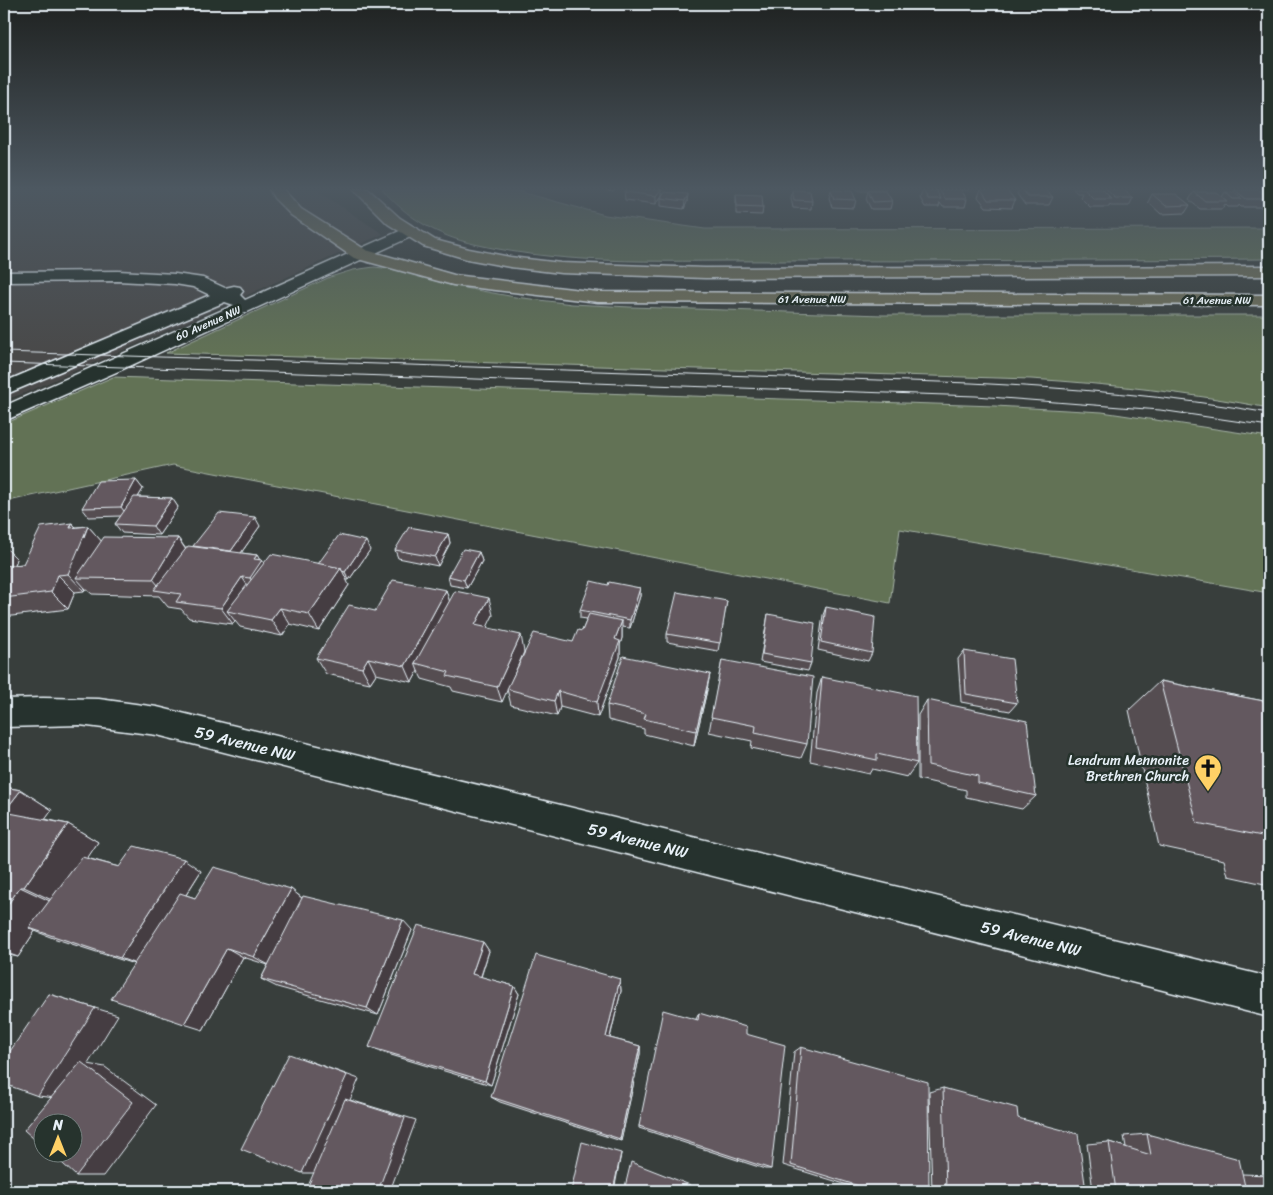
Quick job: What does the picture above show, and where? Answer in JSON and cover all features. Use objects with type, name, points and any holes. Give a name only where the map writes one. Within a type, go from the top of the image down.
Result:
[{"type":"main road","name":"61 Avenue NW","points":[[355,245],[360,254],[453,280],[508,288],[598,297],[1269,300]]},
{"type":"main road","name":"61 Avenue NW","points":[[436,245],[466,254],[501,261],[561,268],[637,272],[705,274],[1269,271]]},
{"type":"street","points":[[299,263],[339,245]]},
{"type":"street","name":"60 Avenue NW","points":[[4,414],[380,245]]},
{"type":"street","points":[[4,277],[118,276],[175,279],[197,282],[226,294],[246,306]]},
{"type":"street","name":"60 Avenue NW","points":[[4,389],[254,282]]},
{"type":"street","name":"59 Avenue NW","points":[[4,713],[78,710],[157,721],[1269,996]]},
{"type":"shaded area","points":[[4,245],[359,245],[190,321],[25,393],[4,400]]},
{"type":"green space","points":[[478,245],[1269,245],[1269,259],[625,261],[549,256]]},
{"type":"green space","points":[[374,267],[392,269],[454,286],[515,297],[572,304],[883,315],[1269,315],[1269,408],[1150,390],[1031,379],[166,353],[330,277],[353,270]]},
{"type":"green space","points":[[113,377],[995,406],[1102,412],[1269,437],[1269,593],[900,529],[890,603],[173,465],[4,502],[4,424]]},
{"type":"building","points":[[136,480],[121,507],[82,508],[98,481]]},
{"type":"building","points":[[134,497],[172,498],[153,526],[115,524]]},
{"type":"building","points":[[219,513],[255,517],[231,551],[193,546]]},
{"type":"building","points":[[72,523],[70,528],[88,526],[68,574],[58,575],[51,592],[4,598],[4,566],[23,564],[41,527]]},
{"type":"building","points":[[409,527],[448,534],[435,557],[395,550]]},
{"type":"building","points":[[339,535],[366,541],[345,572],[341,568],[318,564]]},
{"type":"building","points":[[104,537],[178,538],[153,579],[76,578]]},
{"type":"building","points":[[188,546],[257,555],[254,559],[262,560],[250,578],[242,577],[221,608],[176,602],[181,594],[154,590]]},
{"type":"building","points":[[463,549],[479,552],[464,580],[448,576]]},
{"type":"building","points":[[271,554],[341,568],[309,614],[280,608],[271,620],[227,611]]},
{"type":"building","points":[[393,580],[446,590],[405,666],[368,658],[362,668],[316,658],[349,605],[375,611]]},
{"type":"building","points":[[591,581],[608,585],[609,582],[640,588],[630,620],[580,610]]},
{"type":"building","points":[[455,591],[489,598],[475,625],[521,635],[497,687],[447,676],[449,672],[415,663]]},
{"type":"building","points":[[677,592],[727,601],[720,643],[667,634]]},
{"type":"building","points":[[826,607],[875,617],[872,653],[821,642]]},
{"type":"building","points":[[589,614],[622,621],[615,639],[620,641],[597,702],[558,691],[554,701],[507,689],[534,633],[573,642],[578,630],[582,631]]},
{"type":"building","points":[[768,614],[815,623],[811,663],[762,654]]},
{"type":"building","points":[[964,651],[1012,659],[1017,703],[966,694]]},
{"type":"building","points":[[623,656],[710,674],[696,731],[644,719],[646,714],[607,705]]},
{"type":"building","points":[[722,660],[813,677],[807,744],[755,733],[756,726],[711,717]]},
{"type":"building","points":[[822,677],[916,696],[917,763],[877,754],[877,760],[816,747]]},
{"type":"building","points":[[1160,681],[1269,702],[1269,845],[1267,837],[1197,823]]},
{"type":"building","points":[[927,700],[1027,721],[1036,796],[978,783],[978,776],[928,765]]},
{"type":"building","points":[[4,787],[21,790],[4,812]]},
{"type":"building","points":[[4,812],[68,824],[24,887],[20,887],[4,910]]},
{"type":"building","points":[[134,846],[184,859],[120,958],[29,928],[82,857],[119,867]]},
{"type":"building","points":[[214,867],[291,889],[254,957],[227,948],[184,1024],[111,999],[180,893],[195,898]]},
{"type":"building","points":[[303,896],[403,920],[367,1008],[261,979]]},
{"type":"building","points":[[418,925],[483,942],[472,974],[514,986],[485,1081],[369,1047]]},
{"type":"building","points":[[536,955],[620,979],[606,1037],[640,1046],[620,1139],[491,1097]]},
{"type":"building","points":[[49,994],[95,1008],[38,1096],[4,1084],[4,1060]]},
{"type":"building","points":[[663,1010],[698,1020],[699,1013],[746,1027],[746,1034],[785,1045],[771,1169],[639,1126]]},
{"type":"building","points":[[801,1047],[928,1082],[929,1191],[875,1191],[791,1165]]},
{"type":"building","points":[[289,1054],[347,1075],[302,1173],[241,1149]]},
{"type":"building","points":[[81,1062],[133,1102],[76,1176],[61,1162],[82,1162],[82,1112],[39,1112]]},
{"type":"building","points":[[943,1088],[1017,1108],[1018,1118],[1078,1134],[1086,1191],[946,1191]]},
{"type":"building","points":[[345,1099],[405,1118],[378,1191],[306,1191]]},
{"type":"building","points":[[32,1120],[32,1137],[24,1130]]},
{"type":"building","points":[[1147,1134],[1239,1159],[1246,1191],[1116,1191],[1109,1142],[1151,1155]]},
{"type":"building","points":[[582,1142],[621,1153],[613,1191],[571,1191]]},
{"type":"building","points":[[631,1162],[690,1185],[689,1191],[624,1191]]},
{"type":"tram line","points":[[4,352],[971,383],[1046,387],[1120,394],[1195,402],[1269,413]]},
{"type":"tram line","points":[[4,363],[976,396],[1160,410],[1269,426]]},
{"type":"place","name":"Lendrum Mennonite Brethren Church","points":[[1208,792]]}]
